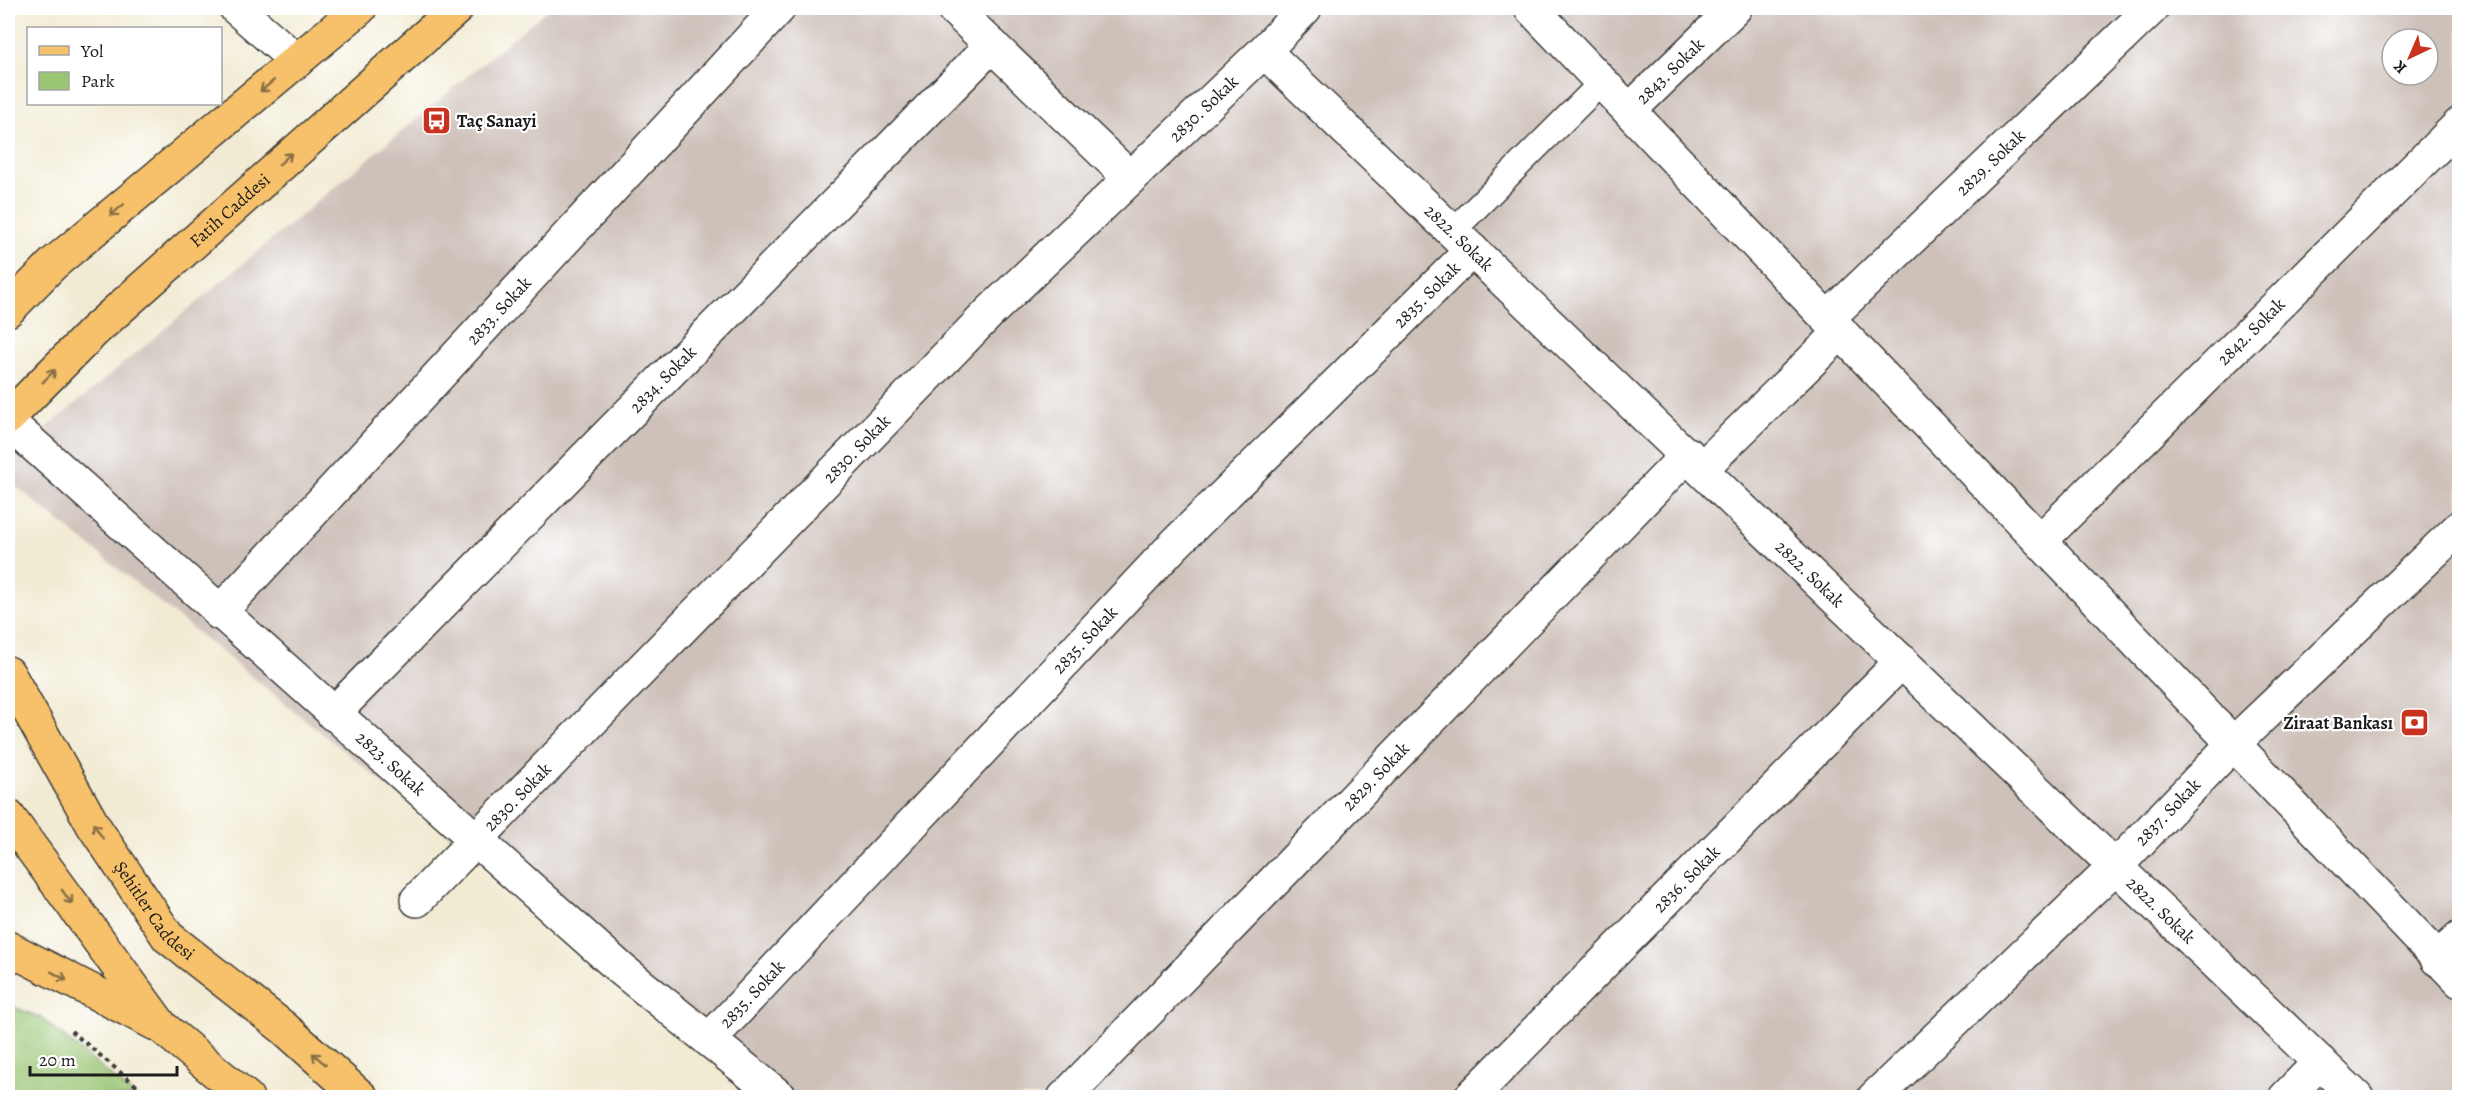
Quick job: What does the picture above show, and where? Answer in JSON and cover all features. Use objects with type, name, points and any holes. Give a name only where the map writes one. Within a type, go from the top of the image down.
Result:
[{"type":"main road","points":[[8,310],[53,264],[360,8]]},
{"type":"main road","name":"Fatih Caddesi","points":[[8,418],[94,331],[457,8]]},
{"type":"main road","name":"Şehitler Caddesi","points":[[8,673],[93,825],[168,938],[284,1028],[362,1098]]},
{"type":"main road","points":[[8,816],[162,1027]]},
{"type":"main road","points":[[8,948],[68,981],[162,1027],[248,1098]]},
{"type":"street","points":[[236,8],[297,61]]},
{"type":"street","name":"2833. Sokak","points":[[219,613],[779,8]]},
{"type":"street","points":[[953,8],[1130,178]]},
{"type":"street","name":"2830. Sokak","points":[[417,900],[990,312],[1264,51],[1305,8]]},
{"type":"street","points":[[1531,8],[2234,743],[2452,959]]},
{"type":"street","name":"2843. Sokak","points":[[1630,110],[1735,8]]},
{"type":"street","name":"2829. Sokak","points":[[1064,1098],[1695,461],[2152,8]]},
{"type":"street","name":"2834. Sokak","points":[[333,714],[992,45]]},
{"type":"street","name":"2822. Sokak","points":[[1264,51],[1695,461],[2357,1098]]},
{"type":"street","name":"2842. Sokak","points":[[2041,540],[2460,124]]},
{"type":"street","name":"2835. Sokak","points":[[710,1040],[1462,240]]},
{"type":"street","name":"2823. Sokak","points":[[8,422],[219,613],[621,969],[782,1098]]},
{"type":"street","name":"2837. Sokak","points":[[1874,1098],[2116,867],[2234,743],[2460,527]]},
{"type":"street","name":"2836. Sokak","points":[[1470,1098],[1902,661]]},
{"type":"street","points":[[2284,1098],[2320,1062]]},
{"type":"lane","points":[[1462,240],[1603,81]]},
{"type":"path","points":[[70,1030],[151,1098]]},
{"type":"shaded area","points":[[549,8],[2459,8],[2459,1097],[773,1097],[8,480],[8,460]]},
{"type":"green space","points":[[8,1005],[41,1018],[136,1097],[8,1097]]},
{"type":"place","name":"Taç Sanayi","points":[[436,121]]},
{"type":"place","name":"Ziraat Bankası","points":[[2414,723]]}]
